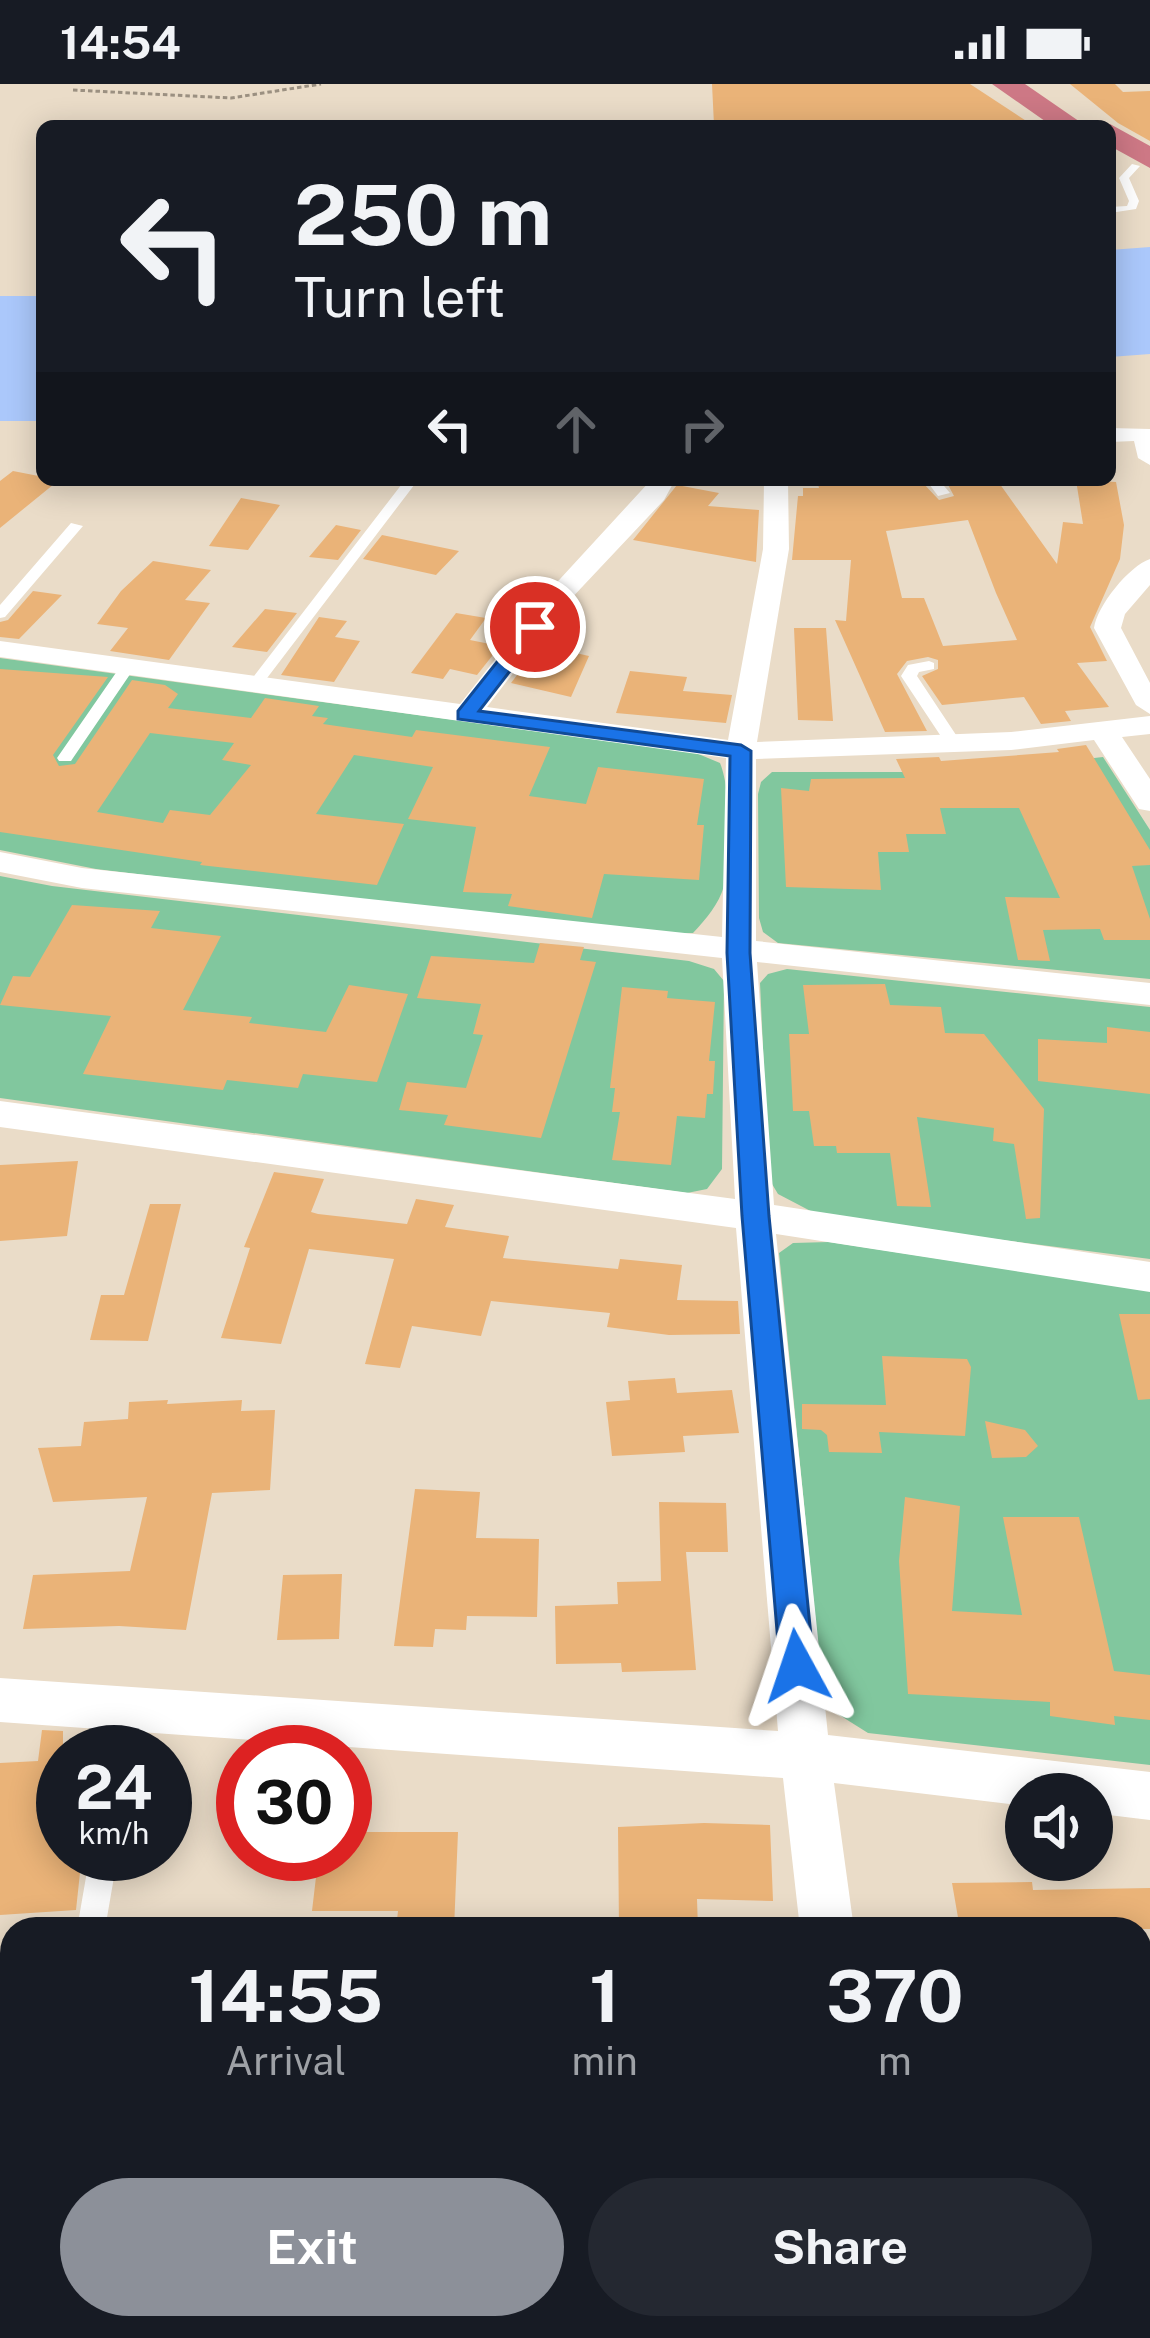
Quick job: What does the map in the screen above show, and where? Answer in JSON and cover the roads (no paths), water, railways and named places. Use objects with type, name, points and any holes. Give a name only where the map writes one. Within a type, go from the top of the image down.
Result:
[{"type":"highway","points":[[1006,84],[1063,120]]},
{"type":"highway","points":[[1035,84],[1091,120]]},
{"type":"highway","points":[[1116,139],[1140,161]]},
{"type":"street","points":[[1116,436],[1148,441]]},
{"type":"street","points":[[466,715],[558,597],[656,495],[654,486]]},
{"type":"street","points":[[776,486],[776,549],[741,751],[739,953],[755,1216],[805,1756],[825,1917]]},
{"type":"street","points":[[1150,567],[1139,587],[1109,617],[1107,632],[1150,705]]},
{"type":"street","points":[[0,649],[741,751],[954,744],[1105,734],[1150,725]]},
{"type":"street","points":[[1105,734],[1150,802]]},
{"type":"street","points":[[0,862],[82,878],[739,953],[1150,994]]},
{"type":"street","points":[[0,1114],[755,1216],[1150,1277]]},
{"type":"street","points":[[0,1700],[102,1725]]},
{"type":"street","points":[[192,1733],[805,1756],[1150,1796]]},
{"type":"lane","points":[[1116,210],[1131,209],[1134,202],[1124,178],[1140,161]]},
{"type":"lane","points":[[256,683],[407,486]]},
{"type":"lane","points":[[937,486],[943,493]]},
{"type":"lane","points":[[0,614],[76,526]]},
{"type":"lane","points":[[928,666],[913,668],[909,676],[954,744]]},
{"type":"lane","points":[[65,758],[128,667]]},
{"type":"lane","points":[[93,1917],[99,1881]]},
{"type":"water","points":[[1150,247],[1150,354],[1116,357],[1116,250]]},
{"type":"water","points":[[0,296],[36,296],[36,421],[0,421]]}]
